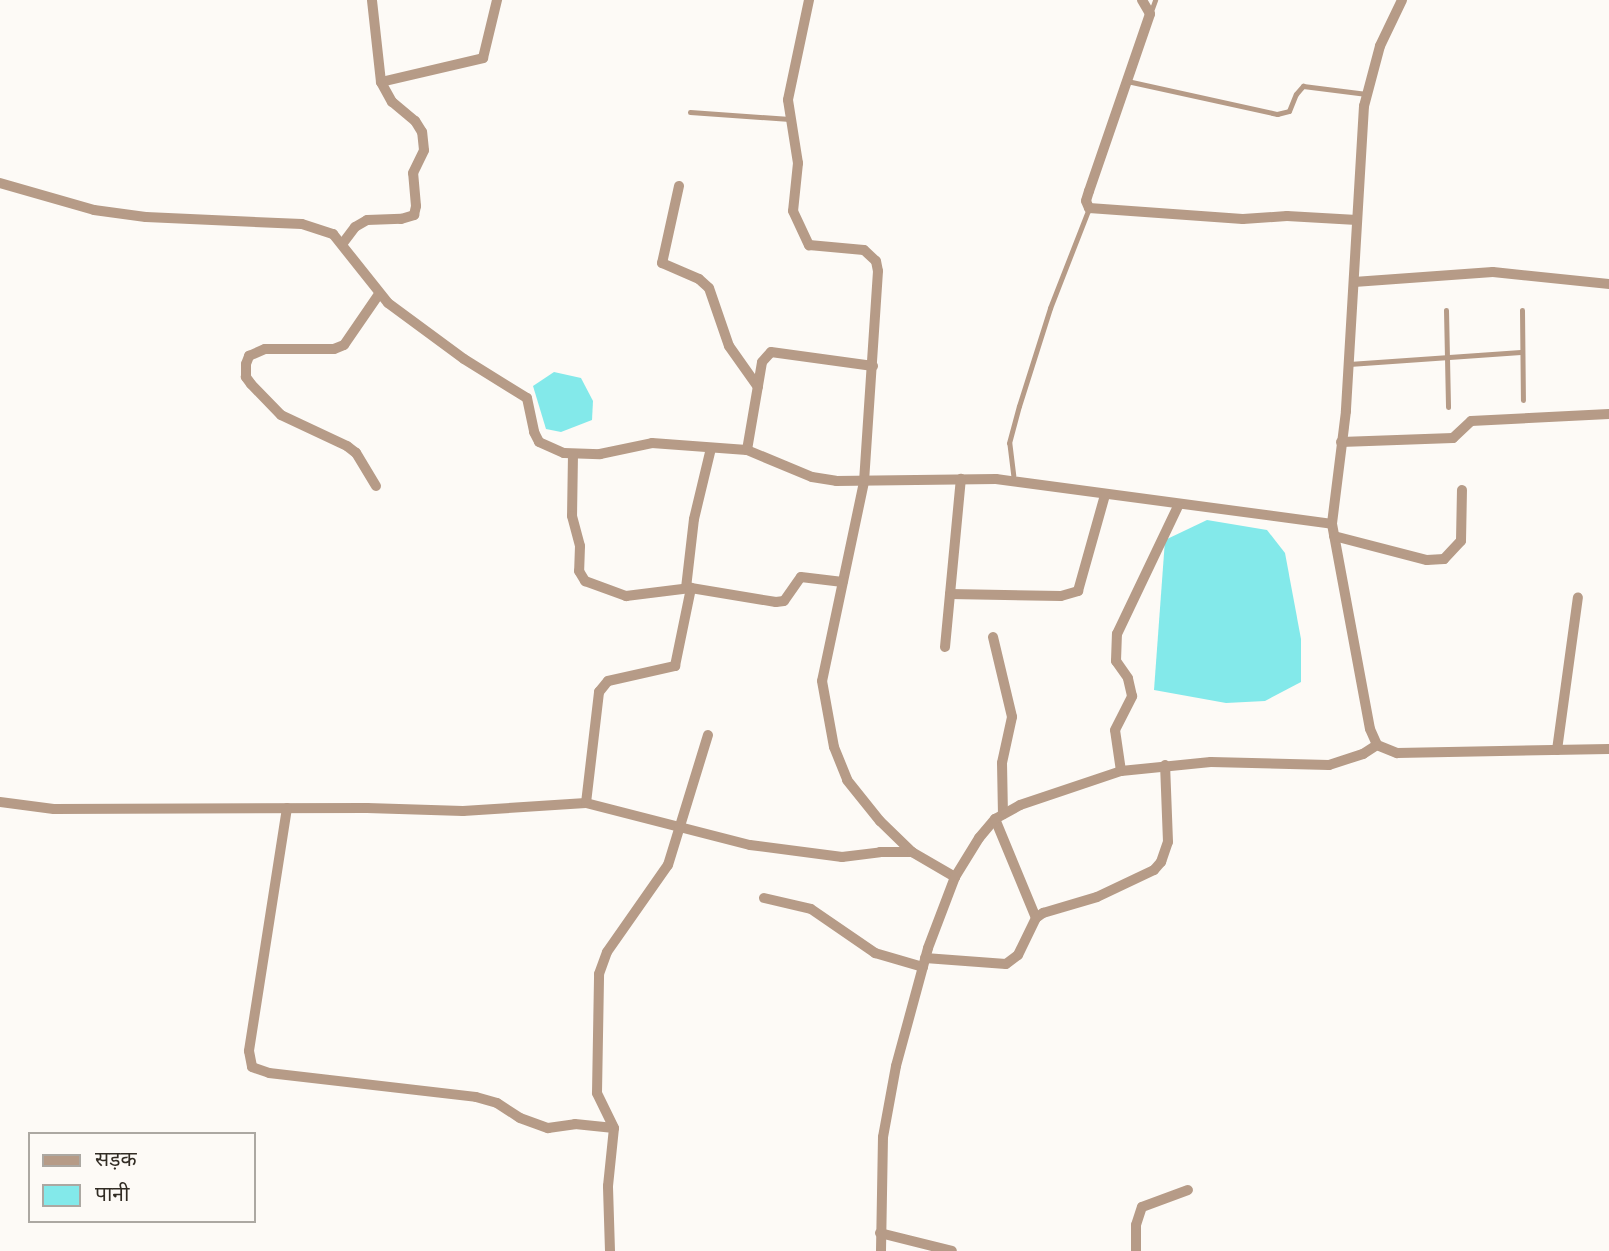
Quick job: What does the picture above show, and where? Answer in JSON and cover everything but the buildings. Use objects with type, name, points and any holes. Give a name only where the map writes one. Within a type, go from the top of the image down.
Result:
[{"type":"street","points":[[343,243],[360,223],[409,218],[416,210],[412,173],[424,150],[422,132],[415,121],[392,102],[381,82],[372,0]]},
{"type":"street","points":[[381,82],[483,58],[497,0]]},
{"type":"street","points":[[809,0],[788,100],[798,163],[793,211],[809,245],[818,248],[864,250],[876,261],[878,309],[864,482],[821,681],[834,747],[847,780],[912,852],[955,877]]},
{"type":"street","points":[[1142,0],[1150,14],[1089,191],[1086,201],[1089,208],[1243,219],[1287,216],[1357,220]]},
{"type":"street","points":[[1402,0],[1380,46],[1367,94],[1349,364],[1332,524],[1370,729],[1377,745],[1397,753],[1609,749]]},
{"type":"street","points":[[0,183],[94,209],[146,217],[302,224],[333,234],[343,243],[376,297],[464,359],[527,398],[534,432],[539,442],[573,454],[600,454],[652,443],[747,450],[812,477],[864,482],[961,479],[1014,481],[1178,506],[1332,524]]},
{"type":"street","points":[[679,186],[662,263],[699,279],[709,288],[729,346],[758,387]]},
{"type":"street","points":[[1354,282],[1493,272],[1609,285]]},
{"type":"street","points":[[376,297],[351,340],[344,345],[334,349],[256,352],[246,364],[246,377],[281,415],[337,440],[356,453],[376,486]]},
{"type":"street","points":[[747,450],[762,362],[771,352],[873,366]]},
{"type":"street","points":[[1341,442],[1453,438],[1471,421],[1609,414]]},
{"type":"street","points":[[586,803],[599,692],[608,681],[675,666],[689,588],[694,519],[711,448]]},
{"type":"street","points":[[573,454],[572,516],[580,546],[582,577],[626,596],[689,588],[776,603],[784,601],[801,577],[843,582]]},
{"type":"street","points":[[945,647],[961,479]]},
{"type":"street","points":[[1334,536],[1427,561],[1444,559],[1461,541],[1462,490]]},
{"type":"street","points":[[950,594],[1061,596],[1078,590],[1105,495]]},
{"type":"street","points":[[1121,771],[1115,730],[1132,696],[1128,678],[1116,661],[1117,634],[1178,506]]},
{"type":"street","points":[[1557,750],[1578,597]]},
{"type":"street","points":[[993,637],[1012,718],[1002,763],[999,817],[1036,918]]},
{"type":"street","points":[[610,1251],[608,1186],[614,1128],[597,1093],[596,1036],[601,964],[662,875],[681,827],[708,735]]},
{"type":"street","points":[[881,1251],[883,1136],[896,1066],[924,962],[955,877],[999,817],[1020,805],[1121,771],[1211,762],[1329,765],[1363,754],[1377,745]]},
{"type":"street","points":[[764,898],[811,909],[875,953],[924,962],[1006,964],[1018,955],[1036,918],[1143,877],[1161,862],[1168,842],[1169,826],[1165,765]]},
{"type":"street","points":[[0,802],[14,806],[54,809],[287,808],[463,811],[586,803],[750,845],[824,856],[912,852]]},
{"type":"street","points":[[287,808],[249,1051],[252,1067],[269,1073],[475,1097],[497,1103],[520,1118],[544,1127],[575,1124],[614,1128]]},
{"type":"street","points":[[1136,1251],[1136,1225],[1142,1207],[1188,1190]]},
{"type":"street","points":[[880,1233],[952,1251]]},
{"type":"lane","points":[[1150,14],[1155,0]]},
{"type":"lane","points":[[1127,81],[1278,114],[1289,111],[1296,94],[1303,86],[1367,94]]},
{"type":"lane","points":[[690,112],[790,119]]},
{"type":"lane","points":[[1014,481],[1009,443],[1019,405],[1051,308],[1089,208]]},
{"type":"lane","points":[[1446,310],[1448,407]]},
{"type":"lane","points":[[1522,310],[1523,400]]},
{"type":"lane","points":[[1349,364],[1521,352]]},
{"type":"water","points":[[554,372],[581,378],[593,401],[592,420],[561,432],[546,429],[533,386]]},
{"type":"water","points":[[1207,520],[1267,530],[1285,553],[1301,639],[1301,682],[1265,701],[1226,703],[1154,690],[1165,540]]}]
